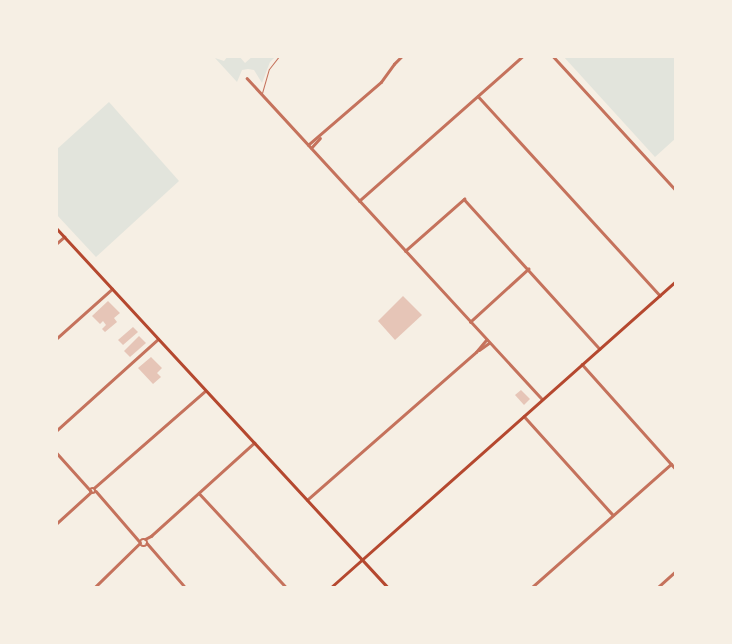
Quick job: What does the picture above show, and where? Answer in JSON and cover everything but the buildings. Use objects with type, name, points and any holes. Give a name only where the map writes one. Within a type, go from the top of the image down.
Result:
[{"type":"main road","points":[[56,228],[388,588]]},
{"type":"main road","points":[[330,588],[676,281]]},
{"type":"street","points":[[309,146],[382,82],[402,56]]},
{"type":"street","points":[[359,201],[523,56]]},
{"type":"street","points":[[553,56],[676,190]]},
{"type":"street","points":[[247,78],[542,400]]},
{"type":"street","points":[[478,96],[660,295]]},
{"type":"street","points":[[672,186],[676,183]]},
{"type":"street","points":[[405,251],[464,199],[600,348]]},
{"type":"street","points":[[56,244],[64,237]]},
{"type":"street","points":[[470,322],[528,270]]},
{"type":"street","points":[[56,339],[112,289]]},
{"type":"street","points":[[56,431],[159,338]]},
{"type":"street","points":[[306,500],[488,341]]},
{"type":"street","points":[[582,364],[676,469]]},
{"type":"street","points":[[56,524],[205,390]]},
{"type":"street","points":[[524,415],[613,515]]},
{"type":"street","points":[[94,588],[254,443]]},
{"type":"street","points":[[56,452],[85,484],[152,550],[186,588]]},
{"type":"street","points":[[531,588],[671,464]]},
{"type":"street","points":[[199,493],[287,588]]},
{"type":"street","points":[[144,542],[144,547]]},
{"type":"street","points":[[144,542],[144,547]]},
{"type":"street","points":[[134,551],[144,547],[152,550]]},
{"type":"street","points":[[657,588],[676,571]]},
{"type":"lane","points":[[261,94],[269,69],[279,56]]},
{"type":"shaded area","points":[[228,56],[239,56],[245,63],[253,56],[276,56],[270,62],[262,83],[254,70],[248,69],[242,70],[237,82],[215,58],[224,61]]},
{"type":"shaded area","points":[[563,56],[676,56],[676,138],[655,157]]},
{"type":"shaded area","points":[[109,102],[179,181],[96,257],[56,214],[56,150]]}]
